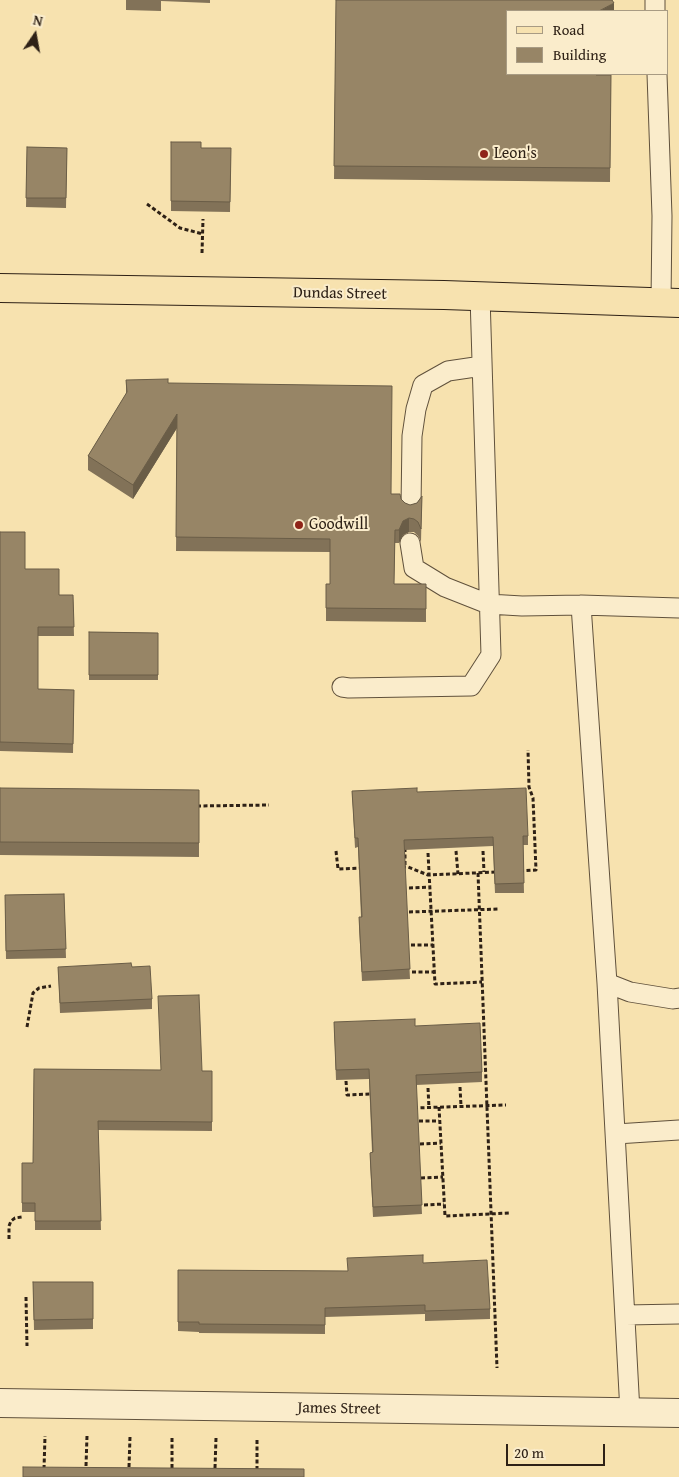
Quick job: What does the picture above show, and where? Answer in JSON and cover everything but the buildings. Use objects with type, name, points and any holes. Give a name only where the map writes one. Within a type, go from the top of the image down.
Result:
[{"type":"main road","name":"Dundas Street","points":[[0,288],[480,296],[670,302]]},
{"type":"street","name":"James Street","points":[[0,1403],[679,1413]]},
{"type":"lane","points":[[657,75],[662,216],[670,302]]},
{"type":"lane","points":[[342,687],[472,686],[491,655],[480,296]]},
{"type":"lane","points":[[411,507],[412,436],[416,409],[423,385],[448,371],[482,366]]},
{"type":"lane","points":[[410,543],[414,568],[445,587],[488,604],[679,608]]},
{"type":"lane","points":[[581,605],[607,983],[630,1412]]},
{"type":"lane","points":[[607,983],[630,992],[673,999],[679,998]]},
{"type":"lane","points":[[616,1134],[679,1130]]},
{"type":"lane","points":[[626,1315],[679,1314]]},
{"type":"path","points":[[146,204],[180,228],[193,233],[203,234]]},
{"type":"path","points":[[202,219],[202,253]]},
{"type":"path","points":[[512,871],[536,870],[533,798],[529,787],[528,750]]},
{"type":"path","points":[[195,806],[269,805]]},
{"type":"path","points":[[405,847],[406,867]]},
{"type":"path","points":[[336,850],[338,869],[368,868]]},
{"type":"path","points":[[456,851],[458,874]]},
{"type":"path","points":[[483,851],[484,872]]},
{"type":"path","points":[[428,853],[435,984],[482,982]]},
{"type":"path","points":[[360,859],[360,868]]},
{"type":"path","points":[[398,867],[406,867],[430,875],[502,872]]},
{"type":"path","points":[[478,873],[497,1368]]},
{"type":"path","points":[[409,888],[431,887]]},
{"type":"path","points":[[409,912],[499,909]]},
{"type":"path","points":[[411,945],[433,944]]},
{"type":"path","points":[[412,972],[434,972]]},
{"type":"path","points":[[27,1027],[33,993],[39,988],[51,986]]},
{"type":"path","points":[[346,1081],[347,1096],[376,1094],[375,1087]]},
{"type":"path","points":[[460,1087],[461,1106]]},
{"type":"path","points":[[428,1088],[429,1108]]},
{"type":"path","points":[[411,1109],[506,1105]]},
{"type":"path","points":[[439,1107],[445,1216],[510,1213]]},
{"type":"path","points":[[419,1121],[439,1121]]},
{"type":"path","points":[[420,1144],[441,1143]]},
{"type":"path","points":[[422,1178],[443,1177]]},
{"type":"path","points":[[424,1205],[444,1204]]},
{"type":"path","points":[[9,1240],[11,1221],[15,1218],[22,1218]]},
{"type":"path","points":[[26,1297],[26,1346]]},
{"type":"path","points":[[44,1469],[45,1436]]},
{"type":"path","points":[[86,1466],[87,1436]]},
{"type":"path","points":[[129,1467],[130,1437]]},
{"type":"path","points":[[172,1438],[172,1468]]},
{"type":"path","points":[[215,1468],[216,1438]]},
{"type":"path","points":[[257,1438],[257,1470]]},
{"type":"place","name":"Leon's","points":[[484,154]]},
{"type":"place","name":"Goodwill","points":[[299,525]]}]
